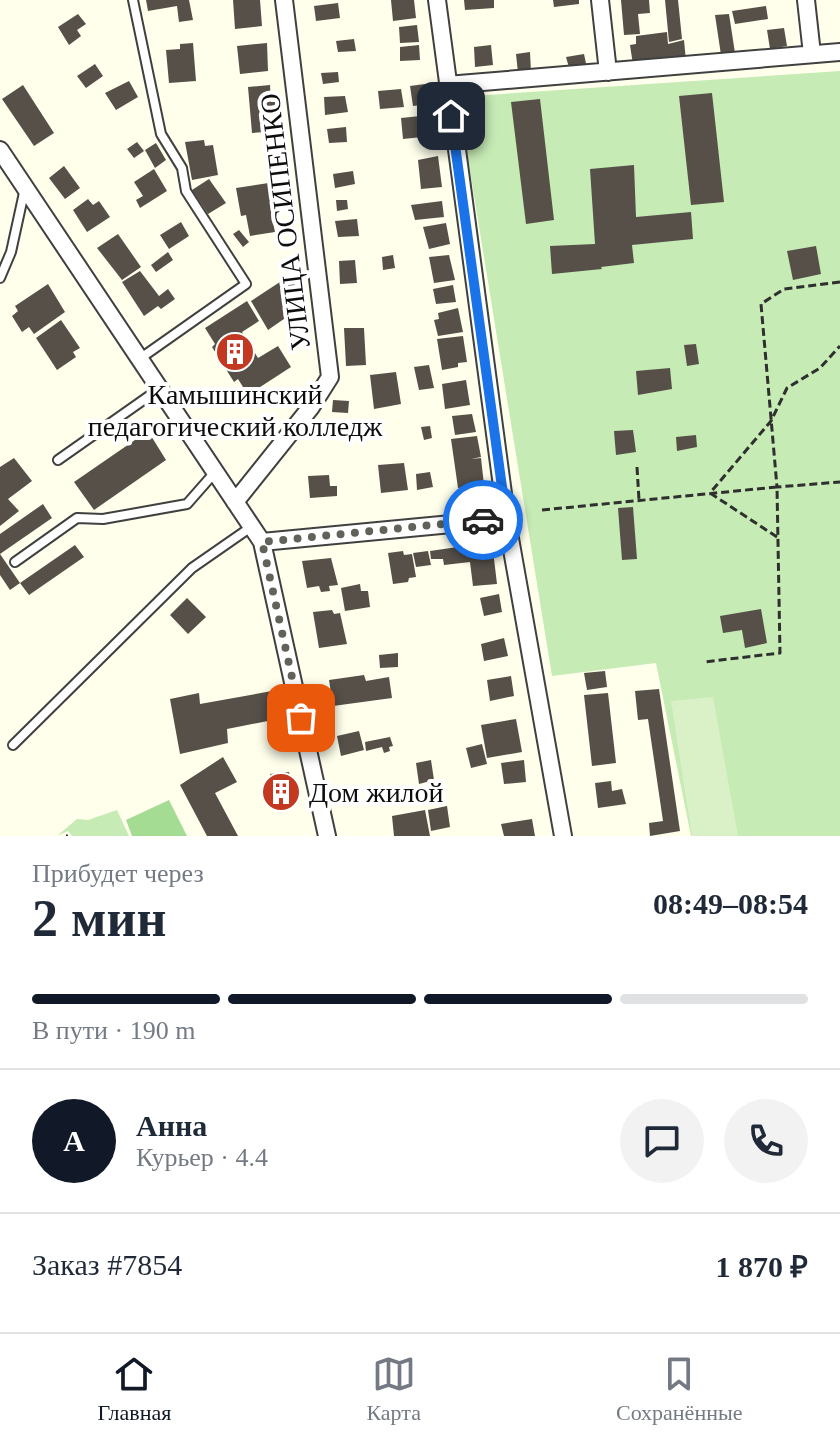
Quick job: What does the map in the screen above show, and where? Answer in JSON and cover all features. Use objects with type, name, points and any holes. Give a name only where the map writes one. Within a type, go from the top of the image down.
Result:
[{"type":"street","name":"УЛИЦА ОСИПЕНКО","points":[[235,502],[311,407],[330,377],[284,0]]},
{"type":"street","points":[[437,0],[506,516],[563,836]]},
{"type":"street","points":[[600,0],[608,72]]},
{"type":"street","points":[[806,0],[812,54]]},
{"type":"street","points":[[447,85],[840,52]]},
{"type":"street","points":[[0,150],[262,542],[327,836]]},
{"type":"street","points":[[262,542],[506,516]]},
{"type":"lane","points":[[133,0],[161,134],[182,168],[186,191],[246,284],[138,360]]},
{"type":"lane","points":[[0,278],[11,252],[25,188]]},
{"type":"lane","points":[[58,460],[159,389]]},
{"type":"lane","points":[[15,562],[77,518],[103,519],[187,504],[217,471]]},
{"type":"lane","points":[[13,745],[192,568],[251,526]]},
{"type":"path","points":[[704,662],[780,653],[777,487],[761,304],[784,289],[840,282]]},
{"type":"path","points":[[710,493],[771,421],[787,388],[820,368],[840,346]]},
{"type":"path","points":[[637,467],[639,500]]},
{"type":"path","points":[[542,510],[840,482]]},
{"type":"path","points":[[710,493],[778,538]]},
{"type":"green space","points":[[840,71],[840,836],[691,836],[656,663],[552,676],[458,97]]},
{"type":"green space","points":[[713,697],[738,836],[692,836],[671,701]]},
{"type":"green space","points":[[169,800],[187,836],[132,836],[126,820]]},
{"type":"green space","points":[[117,810],[129,836],[72,836],[68,831],[57,836],[77,819],[88,820]]},
{"type":"building","points":[[146,0],[189,0],[193,20],[179,22],[177,6],[148,11]]},
{"type":"building","points":[[233,0],[260,0],[262,26],[235,29]]},
{"type":"building","points":[[391,0],[414,0],[416,18],[393,21]]},
{"type":"building","points":[[464,0],[494,0],[494,8],[465,10]]},
{"type":"building","points":[[553,0],[579,0],[579,4],[554,7]]},
{"type":"building","points":[[621,0],[649,0],[650,13],[638,14],[640,34],[624,35]]},
{"type":"building","points":[[665,0],[678,0],[682,39],[669,42]]},
{"type":"building","points":[[338,3],[340,18],[316,21],[314,6]]},
{"type":"building","points":[[766,6],[768,19],[735,24],[732,11]]},
{"type":"building","points":[[78,14],[86,24],[77,30],[81,36],[69,45],[58,27]]},
{"type":"building","points":[[729,14],[735,53],[721,55],[715,15]]},
{"type":"building","points":[[417,25],[419,42],[400,43],[399,27]]},
{"type":"building","points":[[784,28],[787,46],[770,49],[767,30]]},
{"type":"building","points":[[667,32],[668,44],[684,40],[686,61],[633,65],[630,45],[636,44],[636,36]]},
{"type":"building","points":[[354,39],[356,51],[338,52],[336,41]]},
{"type":"building","points":[[193,43],[196,81],[169,83],[166,50],[180,49],[180,44]]},
{"type":"building","points":[[267,43],[268,71],[240,74],[237,46]]},
{"type":"building","points":[[419,45],[420,60],[400,61],[400,47]]},
{"type":"building","points":[[491,45],[493,65],[475,67],[474,47]]},
{"type":"building","points":[[530,52],[531,72],[518,73],[516,54]]},
{"type":"building","points":[[584,54],[587,68],[570,71],[566,57]]},
{"type":"building","points":[[95,64],[103,76],[86,88],[77,76]]},
{"type":"building","points":[[338,72],[339,82],[323,84],[321,73]]},
{"type":"building","points":[[129,81],[138,97],[116,110],[105,93]]},
{"type":"building","points":[[425,84],[428,104],[413,106],[410,86]]},
{"type":"building","points":[[23,85],[54,133],[34,146],[2,99]]},
{"type":"building","points":[[270,85],[279,131],[252,133],[248,87]]},
{"type":"building","points":[[401,89],[404,107],[380,109],[378,91]]},
{"type":"building","points":[[712,93],[724,202],[691,205],[679,96]]},
{"type":"building","points":[[345,96],[348,112],[325,115],[324,97]]},
{"type":"building","points":[[540,99],[554,220],[526,224],[511,102]]},
{"type":"building","points":[[430,115],[432,136],[403,139],[401,118]]},
{"type":"building","points":[[346,127],[347,142],[329,143],[327,129]]},
{"type":"building","points":[[204,140],[205,146],[213,145],[218,175],[192,180],[185,142]]},
{"type":"building","points":[[137,142],[144,151],[134,158],[127,149]]},
{"type":"building","points":[[156,143],[166,160],[155,168],[145,150]]},
{"type":"building","points":[[438,156],[442,187],[421,189],[418,160]]},
{"type":"building","points":[[634,165],[636,217],[691,212],[693,239],[632,245],[634,263],[552,274],[550,246],[595,244],[590,169]]},
{"type":"building","points":[[64,166],[80,188],[65,199],[49,178]]},
{"type":"building","points":[[154,169],[167,191],[140,208],[136,200],[143,196],[134,182]]},
{"type":"building","points":[[353,171],[355,184],[335,188],[333,174]]},
{"type":"building","points":[[209,179],[226,203],[208,214],[192,190]]},
{"type":"building","points":[[275,182],[279,212],[271,213],[275,232],[250,236],[246,215],[241,216],[236,188]]},
{"type":"building","points":[[88,199],[93,205],[99,201],[110,217],[87,232],[73,210]]},
{"type":"building","points":[[336,200],[347,200],[348,209],[337,211]]},
{"type":"building","points":[[442,201],[444,217],[415,220],[411,205]]},
{"type":"building","points":[[357,219],[359,236],[338,237],[335,221]]},
{"type":"building","points":[[181,222],[189,236],[169,249],[160,235]]},
{"type":"building","points":[[446,223],[450,244],[429,249],[423,227]]},
{"type":"building","points":[[239,230],[249,242],[243,247],[233,234]]},
{"type":"building","points":[[118,234],[141,267],[122,280],[97,248]]},
{"type":"building","points":[[816,246],[821,274],[793,280],[787,251]]},
{"type":"building","points":[[168,252],[173,260],[156,272],[151,265]]},
{"type":"building","points":[[393,255],[395,268],[383,270],[382,257]]},
{"type":"building","points":[[449,255],[455,280],[434,283],[429,257]]},
{"type":"building","points":[[355,260],[357,283],[340,284],[339,261]]},
{"type":"building","points":[[140,271],[159,296],[168,289],[175,299],[144,316],[122,282]]},
{"type":"building","points":[[289,276],[307,303],[268,330],[251,301]]},
{"type":"building","points":[[48,284],[65,312],[34,334],[29,327],[22,332],[12,316],[18,311],[15,306]]},
{"type":"building","points":[[453,285],[456,302],[436,304],[433,289]]},
{"type":"building","name":"Камышинский педагогический колледж","points":[[247,301],[259,321],[242,332],[258,358],[278,346],[291,367],[248,395],[238,379],[234,382],[212,347],[215,344],[205,328]]},
{"type":"building","points":[[458,308],[463,332],[438,336],[434,320],[439,319],[438,313]]},
{"type":"building","points":[[61,320],[80,348],[73,352],[76,357],[57,370],[36,338]]},
{"type":"building","points":[[344,328],[364,328],[366,365],[346,366]]},
{"type":"building","points":[[463,336],[467,362],[442,370],[437,339]]},
{"type":"building","points":[[696,344],[699,364],[687,366],[684,345]]},
{"type":"building","points":[[429,365],[434,388],[419,390],[414,367]]},
{"type":"building","points":[[670,368],[672,389],[638,395],[636,371]]},
{"type":"building","points":[[396,372],[401,404],[374,409],[370,375]]},
{"type":"building","points":[[466,380],[470,405],[445,409],[442,384]]},
{"type":"building","points":[[333,400],[349,401],[348,413],[332,412]]},
{"type":"building","points":[[472,414],[476,432],[455,435],[452,416]]},
{"type":"building","points":[[315,419],[332,423],[328,435],[312,432]]},
{"type":"building","points":[[430,426],[432,438],[424,440],[421,427]]},
{"type":"building","points":[[633,430],[636,452],[616,455],[614,431]]},
{"type":"building","points":[[148,431],[166,460],[94,510],[74,482]]},
{"type":"building","points":[[696,435],[697,447],[677,451],[676,437]]},
{"type":"building","points":[[477,436],[481,457],[471,459],[481,458],[484,485],[458,488],[451,439]]},
{"type":"building","points":[[14,458],[32,481],[8,499],[19,511],[0,526],[0,467]]},
{"type":"building","points":[[404,463],[408,490],[381,493],[378,465]]},
{"type":"building","points":[[430,472],[433,487],[417,490],[416,474]]},
{"type":"building","points":[[329,475],[330,486],[337,486],[337,496],[310,498],[308,476]]},
{"type":"building","points":[[43,504],[52,518],[0,554],[0,534]]},
{"type":"building","points":[[633,507],[637,559],[622,560],[618,508]]},
{"type":"building","points":[[492,542],[497,584],[473,586],[470,562],[444,565],[443,559],[431,559],[430,551]]},
{"type":"building","points":[[75,545],[84,557],[29,595],[20,583]]},
{"type":"building","points":[[403,551],[404,555],[412,554],[416,577],[409,578],[408,582],[393,584],[388,553]]},
{"type":"building","points":[[428,551],[431,565],[416,567],[413,553]]},
{"type":"building","points":[[0,554],[20,583],[10,590],[0,575]]},
{"type":"building","points":[[331,558],[338,585],[329,586],[330,591],[321,592],[319,586],[307,588],[302,561]]},
{"type":"building","points":[[360,584],[361,591],[368,591],[370,607],[345,611],[341,588]]},
{"type":"building","points":[[499,594],[502,612],[484,616],[480,598]]},
{"type":"building","points":[[187,598],[206,617],[188,634],[170,615]]},
{"type":"building","points":[[761,609],[767,643],[745,648],[742,630],[723,633],[720,616]]},
{"type":"building","points":[[332,610],[334,614],[340,613],[347,644],[319,648],[313,612]]},
{"type":"building","points":[[504,638],[508,656],[484,661],[481,644]]},
{"type":"building","points":[[398,653],[398,667],[380,668],[379,655]]},
{"type":"building","points":[[605,671],[607,687],[587,690],[584,673]]},
{"type":"building","points":[[364,675],[366,681],[389,677],[392,698],[333,706],[329,680]]},
{"type":"building","points":[[511,676],[514,696],[490,701],[487,680]]},
{"type":"building","points":[[659,689],[680,831],[650,836],[649,823],[663,821],[648,719],[638,720],[635,691]]},
{"type":"building","points":[[272,691],[278,719],[227,729],[228,743],[180,754],[170,699],[199,693],[200,704]]},
{"type":"building","points":[[608,693],[616,763],[592,766],[584,695]]},
{"type":"building","points":[[516,719],[522,752],[487,758],[481,725]]},
{"type":"building","points":[[359,731],[364,750],[341,756],[337,736]]},
{"type":"building","points":[[390,737],[393,746],[389,747],[390,751],[384,753],[382,747],[366,751],[365,742]]},
{"type":"building","points":[[482,744],[487,764],[471,768],[466,748]]},
{"type":"building","points":[[223,757],[237,782],[215,793],[238,836],[207,836],[180,785]]},
{"type":"building","points":[[431,760],[434,780],[419,784],[416,763]]},
{"type":"building","points":[[524,760],[526,782],[504,784],[501,763]]},
{"type":"building","name":"Дом жилой","points":[[289,772],[295,800],[270,806],[266,785],[272,783],[270,774]]},
{"type":"building","points":[[611,781],[612,791],[622,789],[626,804],[598,808],[595,783]]},
{"type":"building","points":[[447,806],[450,827],[431,831],[428,810]]},
{"type":"building","points":[[425,810],[430,836],[394,836],[392,816]]},
{"type":"building","points":[[532,819],[535,836],[504,836],[501,824]]},
{"type":"way so far","points":[[301,718],[262,542],[483,520]]},
{"type":"place","name":"Камышинский педагогический колледж","points":[[235,352]]},
{"type":"place","name":"Дом жилой","points":[[281,792]]},
{"type":"route","points":[[451,116],[506,516],[483,520]]}]
